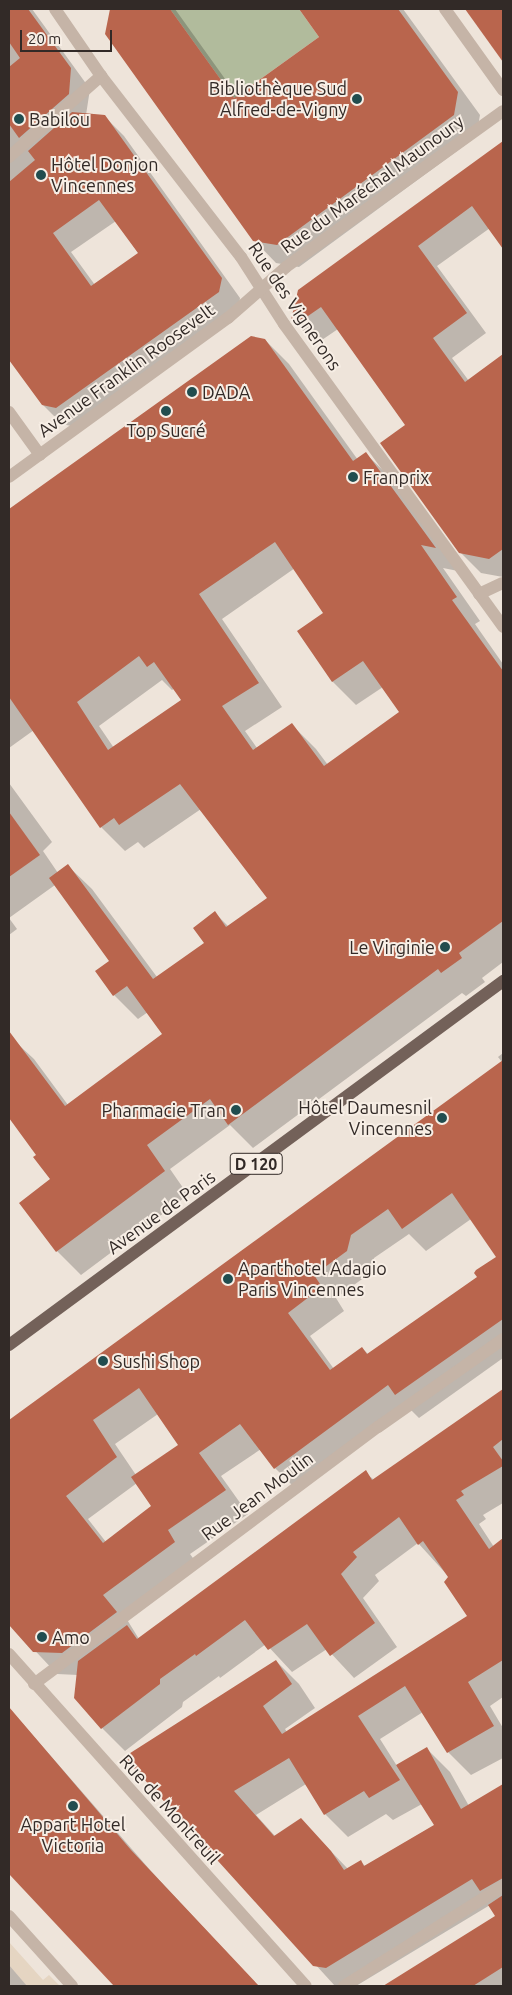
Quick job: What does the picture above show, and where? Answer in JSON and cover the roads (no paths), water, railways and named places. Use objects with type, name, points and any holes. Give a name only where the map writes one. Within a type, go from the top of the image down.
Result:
[{"type":"main road","name":"Avenue de Paris","points":[[9,1346],[503,981]]},
{"type":"street","name":"Rue des Vignerons","points":[[54,9],[101,76],[262,287],[284,324],[503,627]]},
{"type":"street","points":[[445,9],[503,90]]},
{"type":"street","points":[[9,157],[101,76]]},
{"type":"street","name":"Rue du Maréchal Maunoury","points":[[262,287],[286,267],[503,112]]},
{"type":"street","name":"Avenue Franklin Roosevelt","points":[[9,476],[228,318],[262,287]]},
{"type":"street","points":[[9,412],[40,455]]},
{"type":"street","points":[[479,594],[503,583]]},
{"type":"street","name":"Rue Jean Moulin","points":[[34,1684],[378,1427],[503,1340]]},
{"type":"street","name":"Rue de Montreuil","points":[[9,1654],[306,1986]]},
{"type":"street","points":[[344,1986],[503,1886]]},
{"type":"street","points":[[9,1916],[72,1986]]},
{"type":"place","name":"Bibliothèque Sud Alfred-de-Vigny","points":[[357,99]]},
{"type":"place","name":"Babilou","points":[[19,119]]},
{"type":"place","name":"Hôtel Donjon Vincennes","points":[[41,175]]},
{"type":"place","name":"DADA","points":[[192,392]]},
{"type":"place","name":"Top Sucré","points":[[166,411]]},
{"type":"place","name":"Franprix","points":[[353,477]]},
{"type":"place","name":"Le Virginie","points":[[445,947]]},
{"type":"place","name":"Pharmacie Tran","points":[[236,1110]]},
{"type":"place","name":"Hôtel Daumesnil Vincennes","points":[[442,1118]]},
{"type":"place","name":"Aparthotel Adagio Paris Vincennes","points":[[228,1279]]},
{"type":"place","name":"Sushi Shop","points":[[103,1361]]},
{"type":"place","name":"Amo","points":[[42,1637]]},
{"type":"place","name":"Appart Hotel Victoria","points":[[73,1806]]}]
